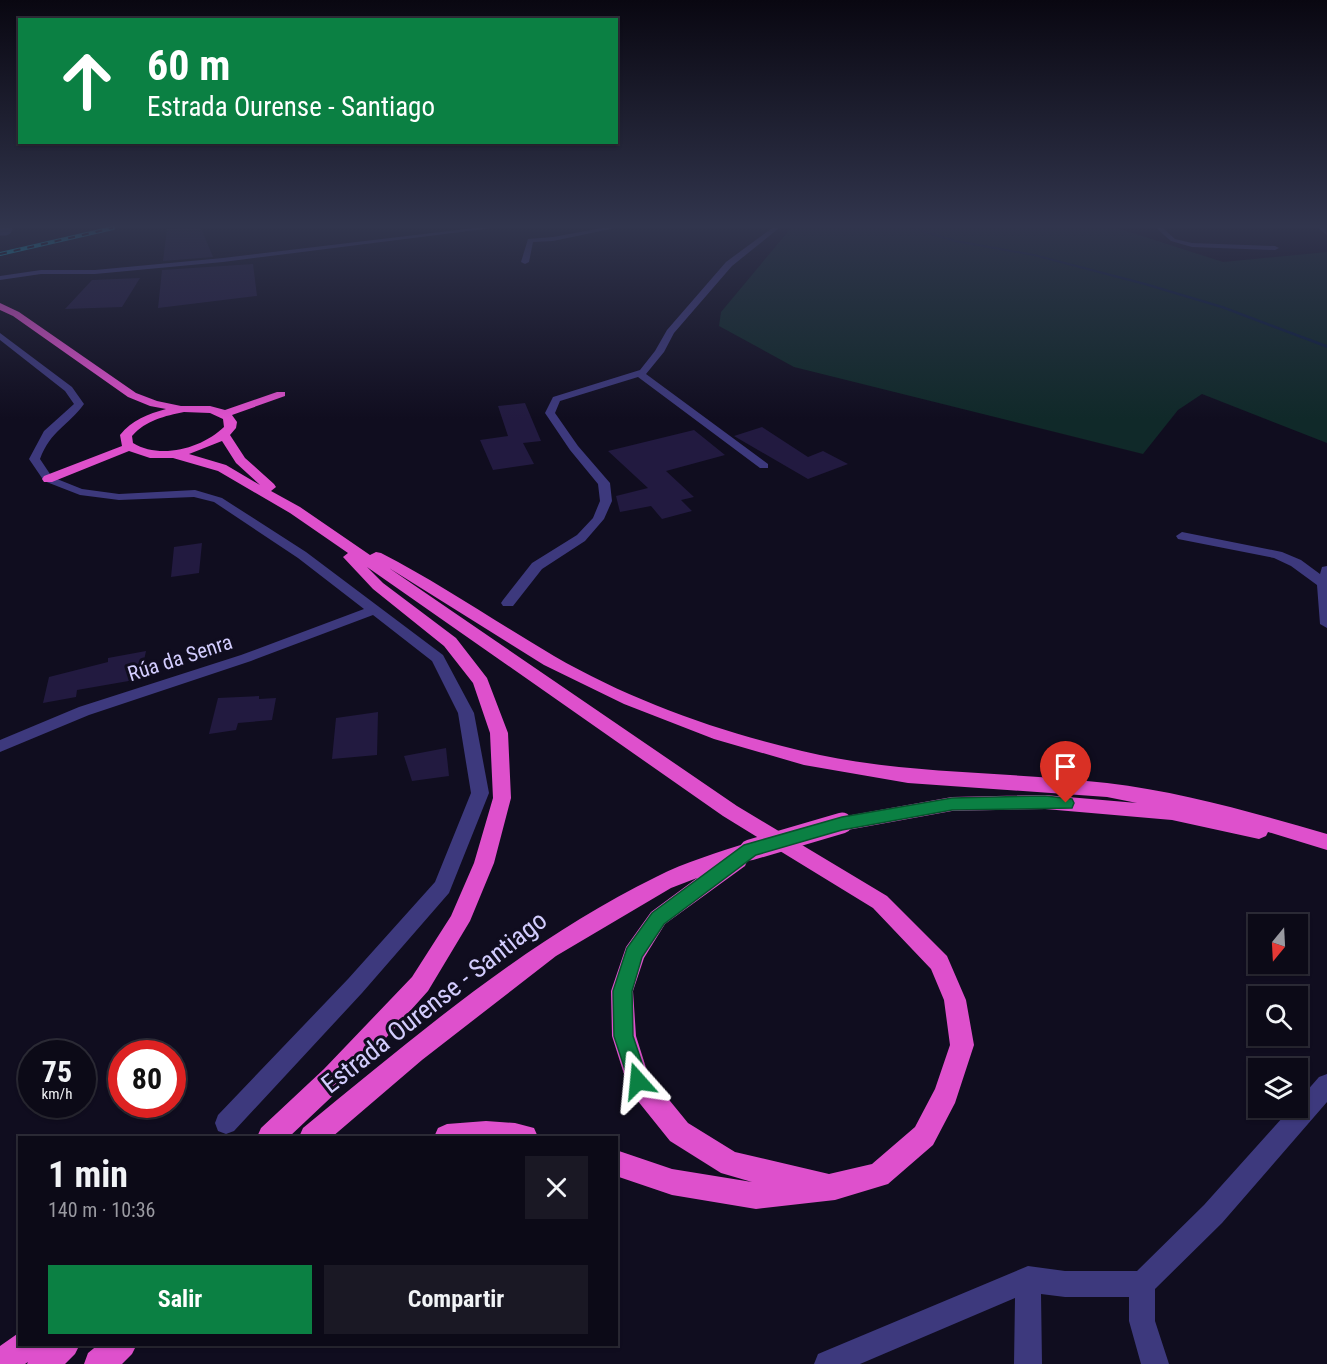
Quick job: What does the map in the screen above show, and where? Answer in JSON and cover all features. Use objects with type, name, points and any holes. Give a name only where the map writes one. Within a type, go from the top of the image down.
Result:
[{"type":"highway","points":[[0,306],[16,314],[132,395],[154,404],[184,409],[211,410],[225,414],[281,394]]},
{"type":"highway","points":[[132,395],[140,423]]},
{"type":"highway","points":[[129,447],[126,435],[140,423],[159,415],[184,409]]},
{"type":"highway","points":[[174,454],[204,446],[224,435],[230,428],[231,422],[225,414]]},
{"type":"highway","points":[[224,435],[240,460],[295,510]]},
{"type":"highway","points":[[48,479],[129,447],[141,453],[174,454],[222,468],[295,510],[730,811],[880,902],[939,963],[955,1000],[962,1045],[946,1094],[924,1136],[879,1175],[835,1187],[756,1196],[672,1182],[618,1164]]},
{"type":"highway","points":[[322,529],[407,572],[550,661],[630,700],[720,735],[804,758],[908,776],[1107,790],[1228,812],[1327,844]]},
{"type":"highway","points":[[271,1136],[333,1077],[420,984],[459,921],[484,863],[502,798],[499,733],[481,682],[450,642],[378,586],[322,529]]},
{"type":"highway","name":"Estrada Ourense - Santiago","points":[[313,1136],[414,1052],[548,948],[664,882],[750,850],[842,824],[952,804],[1045,802],[1172,813],[1327,844]]},
{"type":"highway","points":[[750,850],[658,918],[634,954],[622,991],[624,1036],[638,1081],[679,1132],[730,1164],[835,1187]]},
{"type":"highway","points":[[453,1136],[470,1133],[520,1136]]},
{"type":"highway","points":[[2,1364],[24,1346]]},
{"type":"highway","points":[[42,1364],[63,1346]]},
{"type":"highway","points":[[99,1364],[120,1346]]},
{"type":"street","points":[[508,603],[537,566],[581,538],[598,519],[606,501],[604,483],[574,448],[550,413],[556,399],[639,373],[659,352],[670,333],[705,292]]},
{"type":"street","points":[[0,336],[69,389],[79,404],[73,414],[52,428],[34,459],[48,479],[80,492],[99,495],[119,497],[195,493],[218,500],[302,555],[438,658],[466,713],[480,794],[442,887],[355,986],[226,1123]]},
{"type":"street","points":[[639,373],[764,466]]},
{"type":"street","points":[[1182,536],[1278,555],[1296,563],[1324,584]]},
{"type":"street","points":[[1327,570],[1324,584],[1327,624]]},
{"type":"street","name":"Rúa da Senra","points":[[0,746],[84,711],[246,658],[374,610]]},
{"type":"street","points":[[828,1364],[1029,1279],[1065,1284],[1142,1284],[1213,1214],[1327,1085]]},
{"type":"street","points":[[1028,1364],[1029,1279]]},
{"type":"street","points":[[1142,1284],[1142,1321],[1155,1364]]},
{"type":"green space","points":[[738,292],[1327,292],[1327,443],[1202,394],[1178,410],[1143,454],[794,367],[719,326],[721,312]]},
{"type":"building","points":[[81,292],[132,292],[122,307],[65,309]]},
{"type":"building","points":[[160,292],[256,292],[257,296],[158,308]]},
{"type":"building","points":[[525,403],[541,441],[523,443],[534,464],[493,470],[480,440],[508,436],[498,406]]},
{"type":"building","points":[[762,427],[808,457],[823,451],[848,464],[808,479],[734,436]]},
{"type":"building","points":[[694,430],[725,455],[666,471],[694,497],[681,500],[692,511],[662,519],[651,506],[620,512],[616,496],[648,488],[608,451]]},
{"type":"building","points":[[202,543],[199,573],[171,577],[174,547]]},
{"type":"building","points":[[146,651],[140,679],[77,690],[76,697],[43,703],[49,677],[108,662],[108,658]]},
{"type":"building","points":[[259,696],[259,699],[276,698],[272,720],[238,723],[236,730],[209,734],[218,698]]},
{"type":"building","points":[[378,712],[377,755],[332,759],[336,718]]},
{"type":"building","points":[[446,748],[449,776],[412,781],[404,756]]},
{"type":"waterway","points":[[1171,292],[1222,307],[1327,347]]},
{"type":"route","points":[[638,1081],[624,1036],[622,991],[634,954],[658,918],[750,850],[842,824],[952,804],[1066,803]]}]
